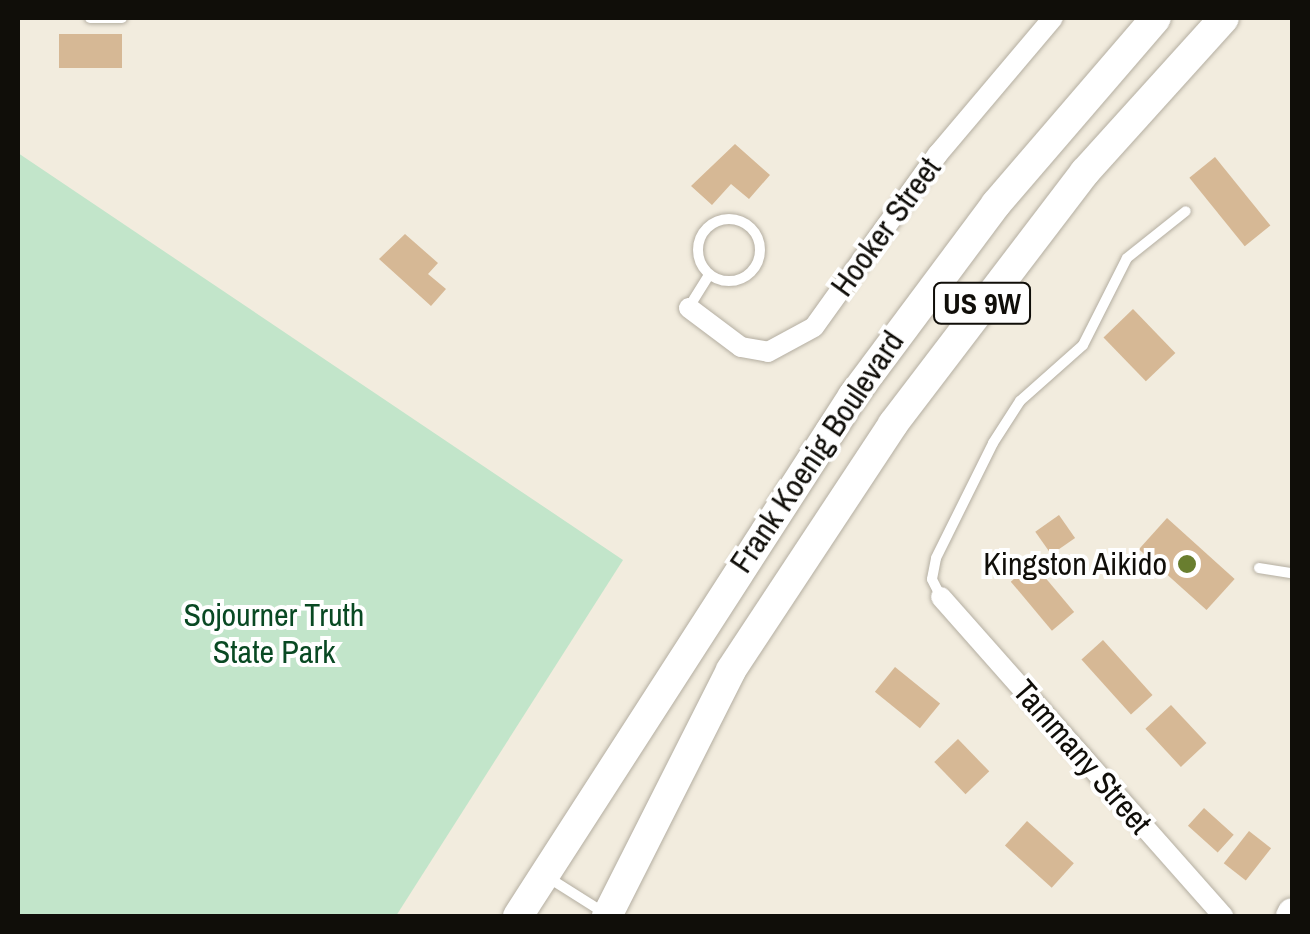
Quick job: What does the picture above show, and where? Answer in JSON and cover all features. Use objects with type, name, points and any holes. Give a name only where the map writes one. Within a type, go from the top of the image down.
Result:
[{"type":"main road","name":"Frank Koenig Boulevard","points":[[518,916],[852,396],[996,204],[1156,18]]},
{"type":"main road","name":"Frank Koenig Boulevard","points":[[607,916],[731,670],[893,424],[1085,172],[1224,18]]},
{"type":"street","name":"Hooker Street","points":[[690,308],[741,348],[768,352],[814,327],[938,154],[1053,18]]},
{"type":"street","name":"Tammany Street","points":[[941,596],[1223,916]]},
{"type":"lane","points":[[90,18],[122,18]]},
{"type":"lane","points":[[941,596],[932,579],[936,558],[993,442],[1020,402],[1083,345],[1127,258],[1186,211]]},
{"type":"lane","points":[[732,219],[750,228],[760,244],[752,271],[736,281],[709,275],[698,248],[705,230],[732,219]]},
{"type":"lane","points":[[690,308],[695,287],[709,275]]},
{"type":"lane","points":[[1258,568],[1292,572]]},
{"type":"lane","points":[[544,875],[607,916]]},
{"type":"green space","name":"Sojourner Truth State Park","points":[[18,153],[623,560],[396,916],[18,916]]},
{"type":"building","points":[[59,34],[122,34],[122,68],[59,68]]},
{"type":"building","points":[[735,144],[770,175],[749,199],[731,184],[712,205],[691,186]]},
{"type":"building","points":[[1215,157],[1270,225],[1245,246],[1189,178]]},
{"type":"building","points":[[405,234],[438,263],[428,274],[446,289],[431,306],[379,259]]},
{"type":"building","points":[[1133,309],[1175,353],[1146,381],[1104,337]]},
{"type":"building","points":[[1059,515],[1075,538],[1051,555],[1035,532]]},
{"type":"building","name":"Kingston Aikido","points":[[1167,518],[1235,579],[1207,610],[1139,549]]},
{"type":"building","points":[[1033,563],[1074,612],[1052,631],[1011,582]]},
{"type":"building","points":[[1103,640],[1153,695],[1131,714],[1081,659]]},
{"type":"building","points":[[895,667],[940,704],[920,728],[875,692]]},
{"type":"building","points":[[1171,705],[1206,743],[1181,767],[1145,729]]},
{"type":"building","points":[[958,739],[989,771],[966,794],[934,762]]},
{"type":"building","points":[[1204,808],[1234,835],[1218,853],[1188,826]]},
{"type":"building","points":[[1027,821],[1074,863],[1052,888],[1005,846]]},
{"type":"building","points":[[1249,831],[1271,848],[1246,881],[1224,863]]},
{"type":"place","name":"Kingston Aikido","points":[[1187,564]]}]
